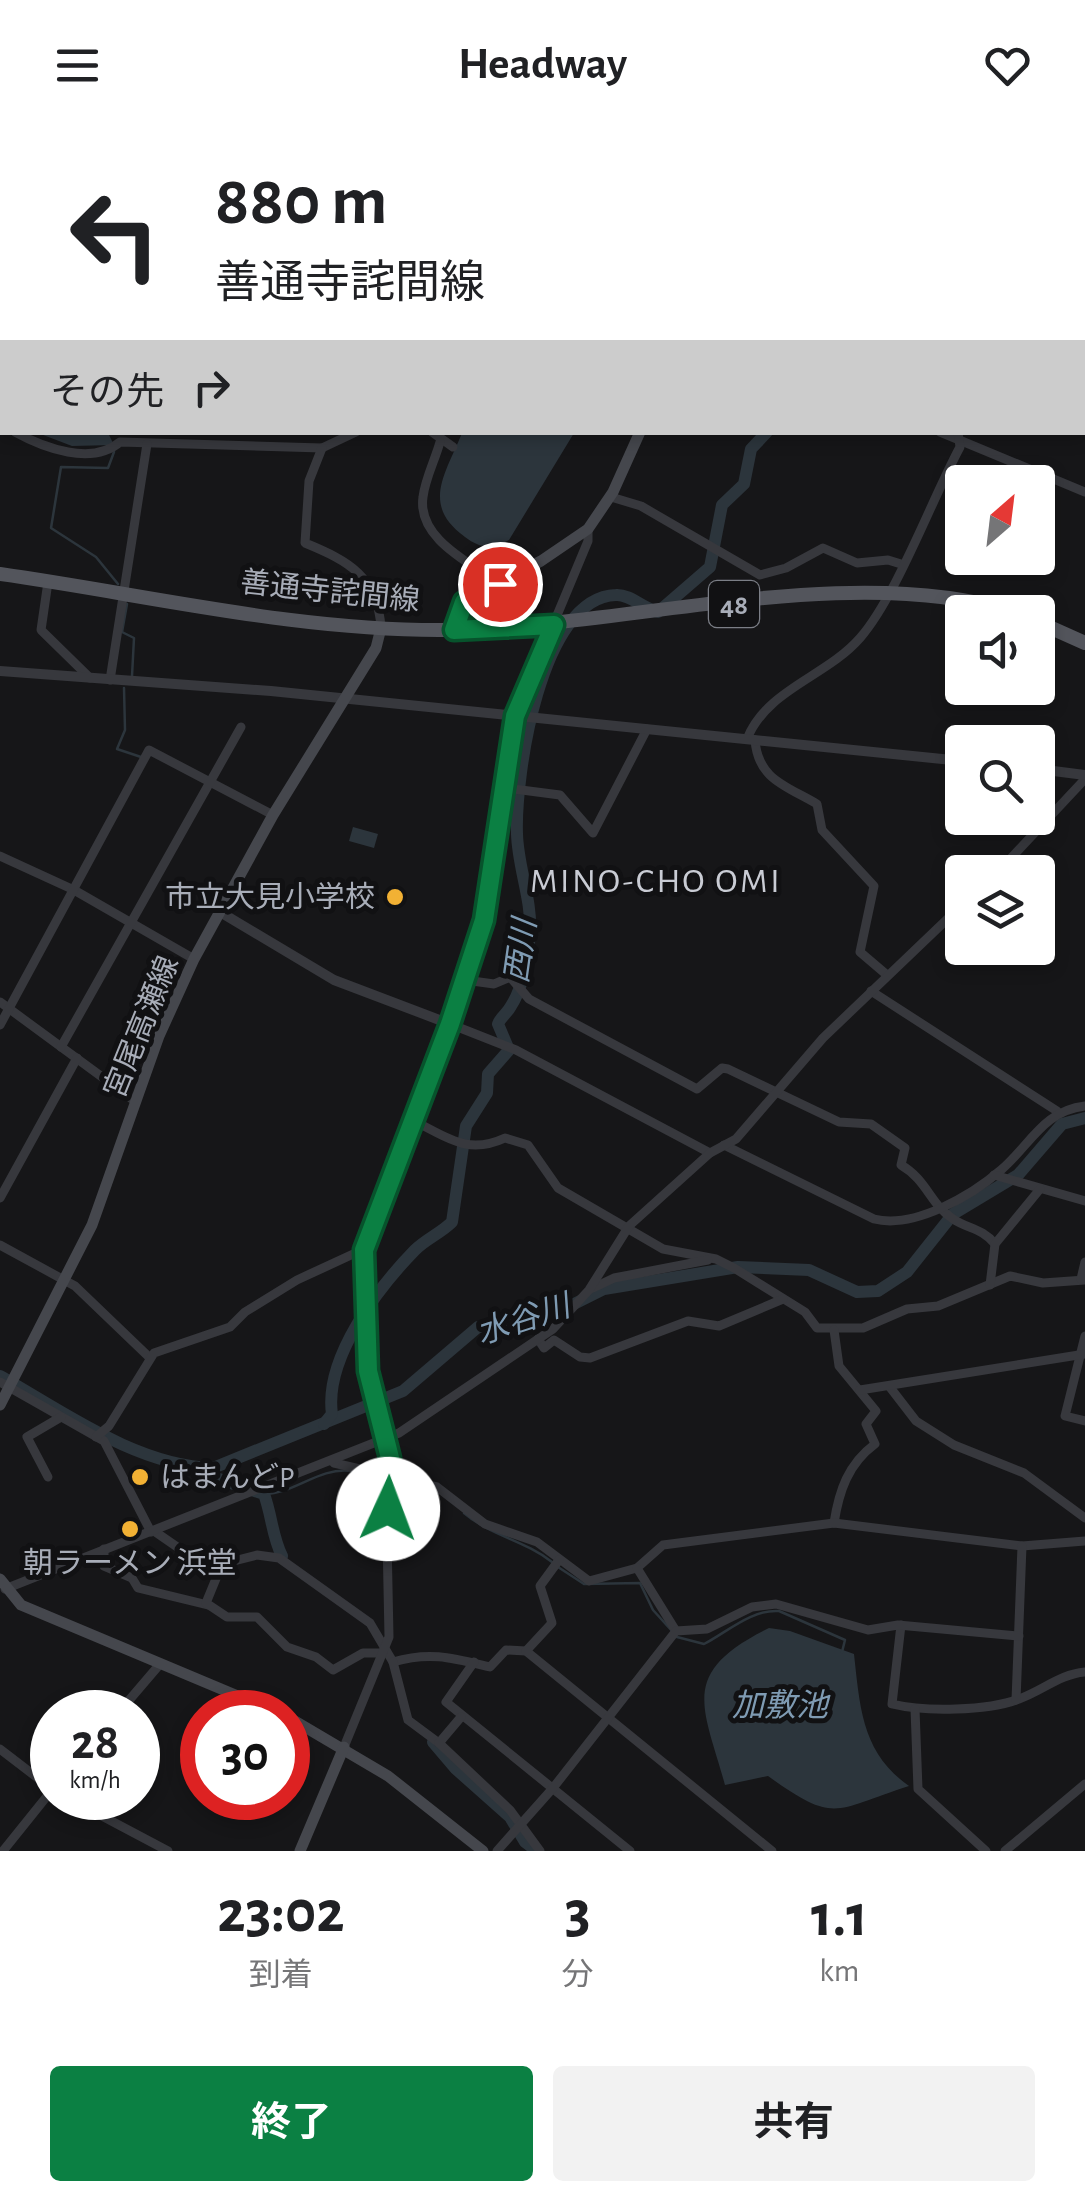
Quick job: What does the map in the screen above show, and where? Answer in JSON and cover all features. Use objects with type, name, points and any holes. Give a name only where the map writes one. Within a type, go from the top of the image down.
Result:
[{"type":"main road","points":[[454,630],[464,602],[588,529],[611,496],[639,435]]},
{"type":"main road","name":"善通寺詫間線","points":[[0,574],[381,628],[454,630],[554,625],[810,596],[886,593],[945,602]]},
{"type":"main road","name":"宮尾高瀬線","points":[[0,1405],[8,1383],[66,1281],[100,1205],[159,1036],[194,959],[272,815],[376,648],[381,628]]},
{"type":"main road","points":[[1055,630],[1085,643]]},
{"type":"main road","points":[[2,1586],[21,1605],[223,1690]]},
{"type":"main road","points":[[310,1729],[344,1747],[483,1851]]},
{"type":"main road","points":[[300,1851],[344,1747]]},
{"type":"street","points":[[22,435],[55,450],[98,452],[120,442],[322,448],[350,435]]},
{"type":"street","points":[[434,435],[453,447]]},
{"type":"street","points":[[887,975],[860,952],[874,886],[822,830],[817,804],[769,778],[751,740],[758,715],[859,639],[901,564],[959,437],[1085,492]]},
{"type":"street","points":[[440,442],[423,496],[429,527],[444,544],[500,584]]},
{"type":"street","points":[[110,680],[147,444]]},
{"type":"street","points":[[322,448],[308,481],[305,544],[352,566],[362,576],[380,603],[381,628]]},
{"type":"street","points":[[611,496],[641,506],[760,575],[786,568],[823,548],[858,563],[888,560],[901,564]]},
{"type":"street","points":[[344,1747],[389,1637],[386,1538],[391,1479],[386,1438],[368,1371],[364,1250],[410,1119],[450,1024],[484,920],[515,716],[588,541],[588,529]]},
{"type":"street","points":[[48,582],[42,630],[90,678]]},
{"type":"street","points":[[0,672],[342,699],[945,759]]},
{"type":"street","points":[[61,1047],[241,727]]},
{"type":"street","points":[[506,788],[560,796],[593,833],[648,729]]},
{"type":"street","points":[[0,1025],[5,1006],[150,750],[272,815]]},
{"type":"street","points":[[1055,772],[1085,777]]},
{"type":"street","points":[[1014,855],[1085,777]]},
{"type":"street","points":[[0,856],[74,890],[194,959]]},
{"type":"street","points":[[220,912],[334,980],[516,1050],[710,1154]]},
{"type":"street","points":[[2,1586],[153,1532],[408,1429],[538,1339],[589,1290],[629,1226],[710,1154],[736,1139],[871,991],[945,920]]},
{"type":"street","points":[[464,980],[494,984],[510,977],[529,1000],[697,1090],[722,1068],[839,1122],[871,1124],[906,1148],[902,1165],[920,1176],[939,1207],[952,1219],[978,1228],[995,1244]]},
{"type":"street","points":[[871,991],[1057,1111]]},
{"type":"street","points":[[5,1006],[132,1099]]},
{"type":"street","points":[[0,1198],[77,1058]]},
{"type":"street","points":[[724,1146],[874,1218],[898,1223],[939,1207],[994,1176],[1057,1111],[1085,1106]]},
{"type":"street","points":[[410,1119],[468,1147],[487,1146],[506,1138],[528,1145],[558,1188],[663,1249],[716,1258],[805,1312],[818,1328],[875,1325],[907,1310],[938,1306],[1010,1276],[1055,1284],[1083,1280],[1085,1262]]},
{"type":"street","points":[[994,1176],[1085,1201]]},
{"type":"street","points":[[990,1285],[995,1244],[1040,1189]]},
{"type":"street","points":[[0,1245],[98,1303],[149,1358]]},
{"type":"street","points":[[96,1436],[110,1426],[149,1358],[230,1328],[246,1312],[297,1280],[364,1250]]},
{"type":"street","points":[[589,1290],[614,1278],[716,1258]]},
{"type":"street","points":[[538,1339],[544,1348],[554,1340],[580,1357],[590,1358],[688,1321],[719,1326],[784,1299]]},
{"type":"street","points":[[834,1330],[839,1366],[876,1411],[866,1424],[875,1444],[853,1464],[839,1492],[834,1522]]},
{"type":"street","points":[[1085,1336],[1065,1416],[1085,1421]]},
{"type":"street","points":[[860,1390],[1082,1354]]},
{"type":"street","points":[[8,1383],[104,1441],[153,1532],[182,1551],[222,1564],[256,1555],[279,1558],[370,1623],[392,1662],[408,1720],[439,1742],[493,1792],[540,1851]]},
{"type":"street","points":[[889,1386],[916,1421],[954,1445],[1024,1473],[1085,1518]]},
{"type":"street","points":[[48,1477],[27,1437],[61,1417]]},
{"type":"street","points":[[331,1462],[437,1487],[485,1524],[537,1542],[557,1563],[590,1581],[636,1568],[663,1545],[834,1522],[1022,1546],[1085,1540]]},
{"type":"street","points":[[1016,1700],[1022,1546]]},
{"type":"street","points":[[104,1550],[104,1566],[127,1574],[138,1588],[208,1604],[227,1616],[258,1617],[287,1648],[316,1657],[333,1670],[362,1653],[384,1650]]},
{"type":"street","points":[[526,1651],[552,1623],[540,1586],[557,1563]]},
{"type":"street","points":[[208,1604],[222,1564]]},
{"type":"street","points":[[636,1568],[676,1630]]},
{"type":"street","points":[[676,1630],[708,1629],[766,1604],[789,1605],[868,1630],[902,1626],[1019,1636]]},
{"type":"street","points":[[902,1626],[892,1704],[915,1709],[1016,1700],[1068,1674],[1085,1672]]},
{"type":"street","points":[[497,1851],[553,1788],[676,1630]]},
{"type":"street","points":[[392,1662],[421,1654],[452,1655],[490,1666],[506,1650],[526,1651],[772,1851]]},
{"type":"street","points":[[474,1662],[446,1702],[630,1851]]},
{"type":"street","points":[[138,1690],[160,1664]]},
{"type":"street","points":[[915,1709],[918,1789],[986,1851]]},
{"type":"street","points":[[439,1742],[460,1717]]},
{"type":"street","points":[[0,1750],[30,1773]]},
{"type":"street","points":[[1004,1851],[1085,1784]]},
{"type":"street","points":[[4,1851],[30,1818]]},
{"type":"street","points":[[110,1820],[168,1851]]},
{"type":"water","points":[[43,435],[109,435],[114,445],[72,446]]},
{"type":"water","points":[[461,435],[573,435],[509,540],[497,545],[481,546],[452,525],[440,501],[444,476]]},
{"type":"water","points":[[353,827],[378,834],[374,848],[349,841]]},
{"type":"water","name":"加敷池","points":[[769,1628],[790,1631],[854,1654],[866,1728],[881,1759],[909,1786],[836,1808],[808,1802],[768,1776],[725,1785],[705,1712],[709,1676],[740,1644]]},
{"type":"waterway","name":"西川","points":[[324,1424],[332,1414],[336,1370],[370,1304],[419,1246],[452,1222],[466,1126],[487,1093],[488,1074],[509,1050],[498,1024],[519,990],[530,933],[517,834],[521,773],[537,694],[551,656],[568,625],[590,604],[621,595],[658,612],[710,567],[722,505],[744,484],[751,449],[764,435]]},
{"type":"waterway","points":[[114,452],[108,468],[61,467],[51,528],[96,557],[118,584]]},
{"type":"waterway","points":[[127,604],[122,632],[134,638],[132,676]]},
{"type":"waterway","points":[[124,688],[125,730],[117,749],[141,757]]},
{"type":"waterway","name":"水谷川","points":[[0,1376],[129,1448],[185,1465],[213,1468],[403,1391],[478,1327],[544,1319],[604,1289],[738,1267],[809,1270],[857,1292],[878,1291],[907,1272],[953,1214],[1018,1175],[1062,1124],[1085,1118]]},
{"type":"waterway","points":[[264,1494],[286,1490],[328,1473],[351,1471]]},
{"type":"waterway","points":[[198,1472],[264,1494],[282,1556]]},
{"type":"waterway","points":[[412,1486],[438,1493]]},
{"type":"waterway","points":[[464,1513],[552,1562]]},
{"type":"waterway","points":[[558,1567],[584,1584],[640,1583],[653,1610],[672,1631]]},
{"type":"waterway","points":[[677,1637],[704,1644],[749,1617],[779,1611],[845,1640],[842,1652]]},
{"type":"waterway","points":[[433,1742],[456,1769],[510,1817],[525,1842],[537,1851]]},
{"type":"place","name":"市立大見小学校","points":[[395,897]]},
{"type":"place","name":"はまんどP","points":[[140,1477]]},
{"type":"place","name":"朝ラーメン 浜堂","points":[[130,1529]]},
{"type":"district","name":"MINO-CHO OMI","points":[[656,880]]},
{"type":"route","points":[[388,1509],[390,1458],[368,1371],[364,1250],[410,1119],[450,1024],[484,920],[515,716],[554,625],[454,630],[454,618],[464,602],[500,584]]}]
